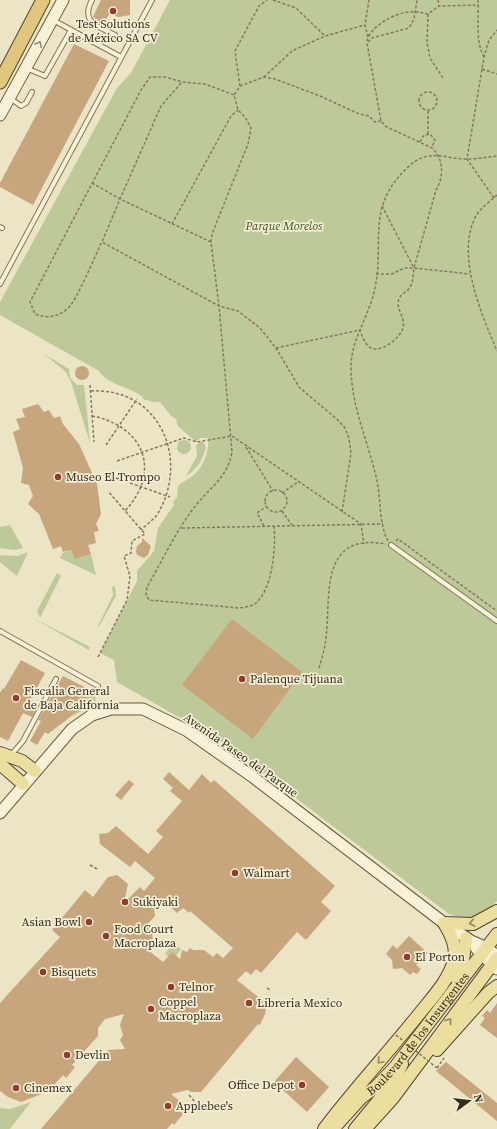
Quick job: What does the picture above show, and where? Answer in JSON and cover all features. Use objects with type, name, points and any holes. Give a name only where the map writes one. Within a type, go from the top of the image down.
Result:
[{"type":"highway","points":[[0,81],[43,0]]},
{"type":"main road","points":[[0,115],[63,0]]},
{"type":"main road","name":"Avenida Paseo del Parque","points":[[0,813],[23,784],[72,729],[92,715],[112,709],[143,709],[186,730],[252,777],[444,923],[484,951],[496,962]]},
{"type":"main road","points":[[3,758],[24,762],[35,771]]},
{"type":"main road","points":[[3,758],[23,784]]},
{"type":"main road","points":[[324,1129],[358,1085],[395,1045],[447,977],[454,960],[454,945],[444,923],[473,924],[497,911]]},
{"type":"main road","name":"Boulevard de los Insurgentes","points":[[333,1129],[362,1097],[376,1087],[404,1056],[497,934]]},
{"type":"main road","points":[[343,1129],[362,1097],[394,1060],[453,981],[462,961],[468,940]]},
{"type":"main road","name":"Boulevard de los Insurgentes","points":[[365,1129],[393,1098],[496,962]]},
{"type":"main road","points":[[393,1098],[488,993],[497,986]]},
{"type":"main road","points":[[355,1129],[393,1083],[404,1056]]},
{"type":"lane","points":[[92,0],[87,10],[89,19],[115,35]]},
{"type":"lane","points":[[0,284],[152,0]]},
{"type":"lane","points":[[53,19],[121,57]]},
{"type":"lane","points":[[26,68],[45,76],[71,30]]},
{"type":"lane","points":[[10,98],[21,106],[26,103],[32,92]]},
{"type":"lane","points":[[391,545],[497,621]]},
{"type":"lane","points":[[0,631],[98,686]]},
{"type":"lane","points":[[3,758],[15,753],[56,679]]},
{"type":"path","points":[[240,86],[235,51],[259,6],[264,0]]},
{"type":"path","points":[[272,0],[296,8],[325,36]]},
{"type":"path","points":[[360,330],[366,343],[371,348],[378,349],[387,346],[402,330],[404,322],[399,308],[399,299],[403,293],[409,290],[412,284],[414,268],[436,190],[441,182],[443,171],[432,148],[385,126],[381,121],[365,25],[369,0]]},
{"type":"path","points":[[367,43],[372,38],[409,28],[415,12],[417,0]]},
{"type":"path","points":[[438,0],[439,6]]},
{"type":"path","points":[[478,0],[480,50],[484,56]]},
{"type":"path","points":[[368,37],[381,24],[391,18],[407,12],[428,14],[439,6],[479,5]]},
{"type":"path","points":[[428,14],[427,42],[430,58],[443,78]]},
{"type":"path","points":[[274,526],[274,554],[267,583],[256,603],[248,607],[238,608],[149,600],[146,595],[147,587],[182,528],[197,505],[224,476],[230,462],[232,436],[211,242],[212,234],[248,144],[251,128],[238,110],[234,95],[240,86],[264,77],[292,51],[325,36],[365,25]]},
{"type":"path","points":[[494,198],[467,159],[484,56],[489,40],[497,30]]},
{"type":"path","points":[[482,69],[497,74]]},
{"type":"path","points":[[182,82],[161,106],[102,242],[70,306],[56,316],[45,318],[35,314],[30,302],[141,90],[150,77],[165,77],[182,82],[205,84],[234,95]]},
{"type":"path","points":[[264,77],[275,79],[313,93],[359,114],[369,116],[375,122],[381,121]]},
{"type":"path","points":[[428,92],[436,95],[438,101],[435,107],[428,110],[422,107],[419,102],[420,96],[428,92]]},
{"type":"path","points":[[172,224],[231,116],[238,110]]},
{"type":"path","points":[[428,110],[428,134]]},
{"type":"path","points":[[420,142],[422,137],[428,134]]},
{"type":"path","points":[[428,134],[435,140],[432,148]]},
{"type":"path","points":[[391,545],[386,536],[383,524],[378,482],[357,412],[351,368],[353,350],[371,304],[376,274],[378,228],[382,206],[388,193],[408,167],[424,157],[436,154],[467,159],[497,156]]},
{"type":"path","points":[[92,184],[120,199],[211,242]]},
{"type":"path","points":[[497,195],[478,214],[470,231],[468,245],[471,274],[492,340],[497,351]]},
{"type":"path","points":[[382,206],[414,268]]},
{"type":"path","points":[[102,242],[219,306],[242,313],[260,328],[276,348],[299,387],[339,421],[349,438],[351,453],[342,512]]},
{"type":"path","points":[[376,274],[392,274],[404,268],[471,274]]},
{"type":"path","points":[[276,348],[360,330]]},
{"type":"path","points":[[492,340],[497,341]]},
{"type":"path","points":[[90,385],[94,442]]},
{"type":"path","points":[[91,390],[107,390],[137,400],[150,413],[159,426],[167,443],[172,461],[171,479],[166,496],[156,516],[141,530]]},
{"type":"path","points":[[106,445],[137,400]]},
{"type":"path","points":[[92,416],[106,418],[120,425],[135,437],[142,452],[145,468],[142,487],[135,500],[125,511]]},
{"type":"path","points":[[117,460],[184,438],[197,442],[232,436],[361,524],[364,544]]},
{"type":"path","points":[[245,446],[273,491],[282,493],[298,482]]},
{"type":"path","points":[[116,478],[170,497]]},
{"type":"path","points":[[98,657],[127,600],[130,576],[124,556],[131,553],[132,541],[145,534],[108,491]]},
{"type":"path","points":[[273,491],[266,499],[267,506],[271,511],[282,511]]},
{"type":"path","points":[[282,493],[287,502],[282,511]]},
{"type":"path","points":[[264,526],[257,513],[267,506]]},
{"type":"path","points":[[282,511],[293,525]]},
{"type":"path","points":[[182,528],[383,524]]},
{"type":"path","points":[[391,545],[398,538],[497,611]]},
{"type":"path","points":[[319,668],[326,637],[327,598],[334,566],[342,552],[348,548],[372,542],[391,545]]},
{"type":"path","points":[[90,865],[97,869]]},
{"type":"path","points":[[396,1035],[437,1068]]},
{"type":"path","points":[[189,1095],[196,1103]]},
{"type":"green space","name":"Parque Morelos","points":[[170,0],[497,0],[497,901],[486,911],[470,918],[449,914],[219,740],[117,682],[114,660],[100,653],[137,581],[137,571],[154,551],[158,528],[174,505],[173,502],[177,497],[178,486],[196,473],[204,461],[208,447],[208,438],[200,438],[196,442],[178,426],[176,419],[171,416],[160,402],[153,402],[143,399],[143,397],[138,394],[107,379],[99,371],[0,315],[0,302],[117,88],[131,73]]},
{"type":"green space","points":[[44,354],[69,369],[70,378],[77,385],[84,385],[90,443],[71,382],[66,372]]},
{"type":"green space","points":[[181,440],[187,440],[191,444],[191,450],[187,454],[181,454],[177,450],[177,444]]},
{"type":"green space","points":[[203,441],[206,447],[203,456],[193,471],[186,476],[197,456],[196,445]]},
{"type":"green space","points":[[10,525],[23,548],[14,550],[0,548],[0,527]]},
{"type":"green space","points":[[71,550],[75,559],[91,554],[96,575],[60,558],[63,553]]},
{"type":"green space","points":[[28,552],[17,576],[0,562],[0,555],[18,556]]},
{"type":"green space","points":[[57,573],[61,576],[40,618],[37,611]]},
{"type":"green space","points":[[115,586],[116,596],[99,627],[98,626],[113,595],[112,587]]},
{"type":"green space","points":[[31,617],[90,647],[89,650]]},
{"type":"green space","points":[[92,691],[95,694],[96,702],[72,717],[83,706]]},
{"type":"green space","points":[[175,940],[177,941],[175,944],[181,949],[169,966],[170,958],[165,954]]},
{"type":"green space","points":[[31,1102],[10,1129],[0,1129],[0,1108],[10,1109]]},
{"type":"building","name":"Test Solutions de México SA CV","points":[[101,0],[130,0],[130,15],[118,17],[110,13],[102,25],[93,17]]},
{"type":"building","points":[[74,44],[109,61],[33,205],[0,187],[0,183]]},
{"type":"building","points":[[82,366],[87,368],[89,373],[87,378],[82,380],[77,378],[75,373],[77,368]]},
{"type":"building","name":"Museo El Trompo","points":[[38,404],[44,412],[49,410],[54,418],[60,416],[63,424],[79,444],[97,484],[101,514],[96,524],[99,531],[94,532],[96,543],[88,545],[91,554],[75,559],[71,550],[63,552],[61,546],[53,549],[39,514],[28,504],[33,496],[29,485],[21,483],[23,468],[13,432],[20,429],[16,419],[25,417],[22,409]]},
{"type":"building","points":[[142,538],[151,546],[148,555],[144,558],[137,555],[136,551],[137,546],[142,542]]},
{"type":"building","name":"Palenque Tijuana","points":[[232,619],[302,672],[253,739],[182,685]]},
{"type":"building","name":"Fiscalia General de Baja California","points":[[21,660],[45,673],[29,702],[37,707],[32,717],[23,713],[8,741],[0,737],[0,693],[3,688],[4,689]]},
{"type":"building","points":[[63,676],[92,691],[78,711],[48,734],[45,732],[37,745],[30,741],[41,721],[38,720]]},
{"type":"building","points":[[169,772],[189,790],[202,774],[211,783],[214,780],[335,886],[321,902],[331,911],[306,940],[297,932],[261,973],[256,969],[251,975],[246,971],[237,980],[267,1004],[265,1014],[260,1025],[258,1024],[201,1092],[191,1092],[188,1090],[171,1094],[182,1103],[183,1114],[174,1125],[172,1123],[167,1129],[41,1129],[108,1050],[125,1049],[120,1040],[123,1035],[120,1025],[124,1014],[105,1019],[98,1028],[98,1036],[72,1065],[75,1067],[66,1078],[63,1075],[55,1084],[56,1086],[54,1089],[21,1102],[8,1097],[0,1091],[0,1003],[60,937],[52,930],[85,890],[93,897],[108,877],[117,875],[128,884],[124,903],[140,887],[144,891],[155,878],[135,861],[130,867],[100,844],[99,834],[108,833],[116,826],[148,854],[163,837],[156,831],[182,801],[170,791],[173,788],[163,779]],"holes":[[[163,900],[177,913],[183,908],[189,913],[190,911],[233,948],[223,958],[217,953],[213,957],[204,950],[193,950],[190,948],[187,952],[182,950],[180,959],[172,952],[163,962],[149,951],[153,946],[152,931],[146,926],[155,916],[154,909]]]},
{"type":"building","points":[[129,780],[134,784],[121,800],[115,795]]},
{"type":"building","name":"El Porton","points":[[409,936],[428,953],[416,965],[421,969],[417,974],[413,972],[410,975],[402,968],[393,969],[392,960],[386,954],[393,945],[397,949]]},
{"type":"building","points":[[497,1003],[497,1038],[480,1025],[485,1018],[482,1016],[487,1010],[490,1013]]},
{"type":"building","name":"Office Depot","points":[[296,1057],[329,1087],[307,1112],[274,1082]]},
{"type":"building","points":[[446,1062],[497,1103],[497,1121],[436,1071]]},
{"type":"place","name":"Test Solutions de México SA CV","points":[[113,11]]},
{"type":"place","name":"Museo El Trompo","points":[[58,477]]},
{"type":"place","name":"Palenque Tijuana","points":[[242,679]]},
{"type":"place","name":"Fiscalia General de Baja California","points":[[16,698]]},
{"type":"place","name":"Walmart","points":[[235,873]]},
{"type":"place","name":"Sukiyaki","points":[[125,902]]},
{"type":"place","name":"Asian Bowl","points":[[89,922]]},
{"type":"place","name":"Food Court Macroplaza","points":[[106,936]]},
{"type":"place","name":"El Porton","points":[[407,957]]},
{"type":"place","name":"Bisquets","points":[[43,972]]},
{"type":"place","name":"Telnor","points":[[171,987]]},
{"type":"place","name":"Libreria Mexico","points":[[249,1003]]},
{"type":"place","name":"Coppel Macroplaza","points":[[151,1009]]},
{"type":"place","name":"Devlin","points":[[67,1055]]},
{"type":"place","name":"Office Depot","points":[[302,1085]]},
{"type":"place","name":"Cinemex","points":[[16,1088]]},
{"type":"place","name":"Applebee's","points":[[168,1106]]}]
